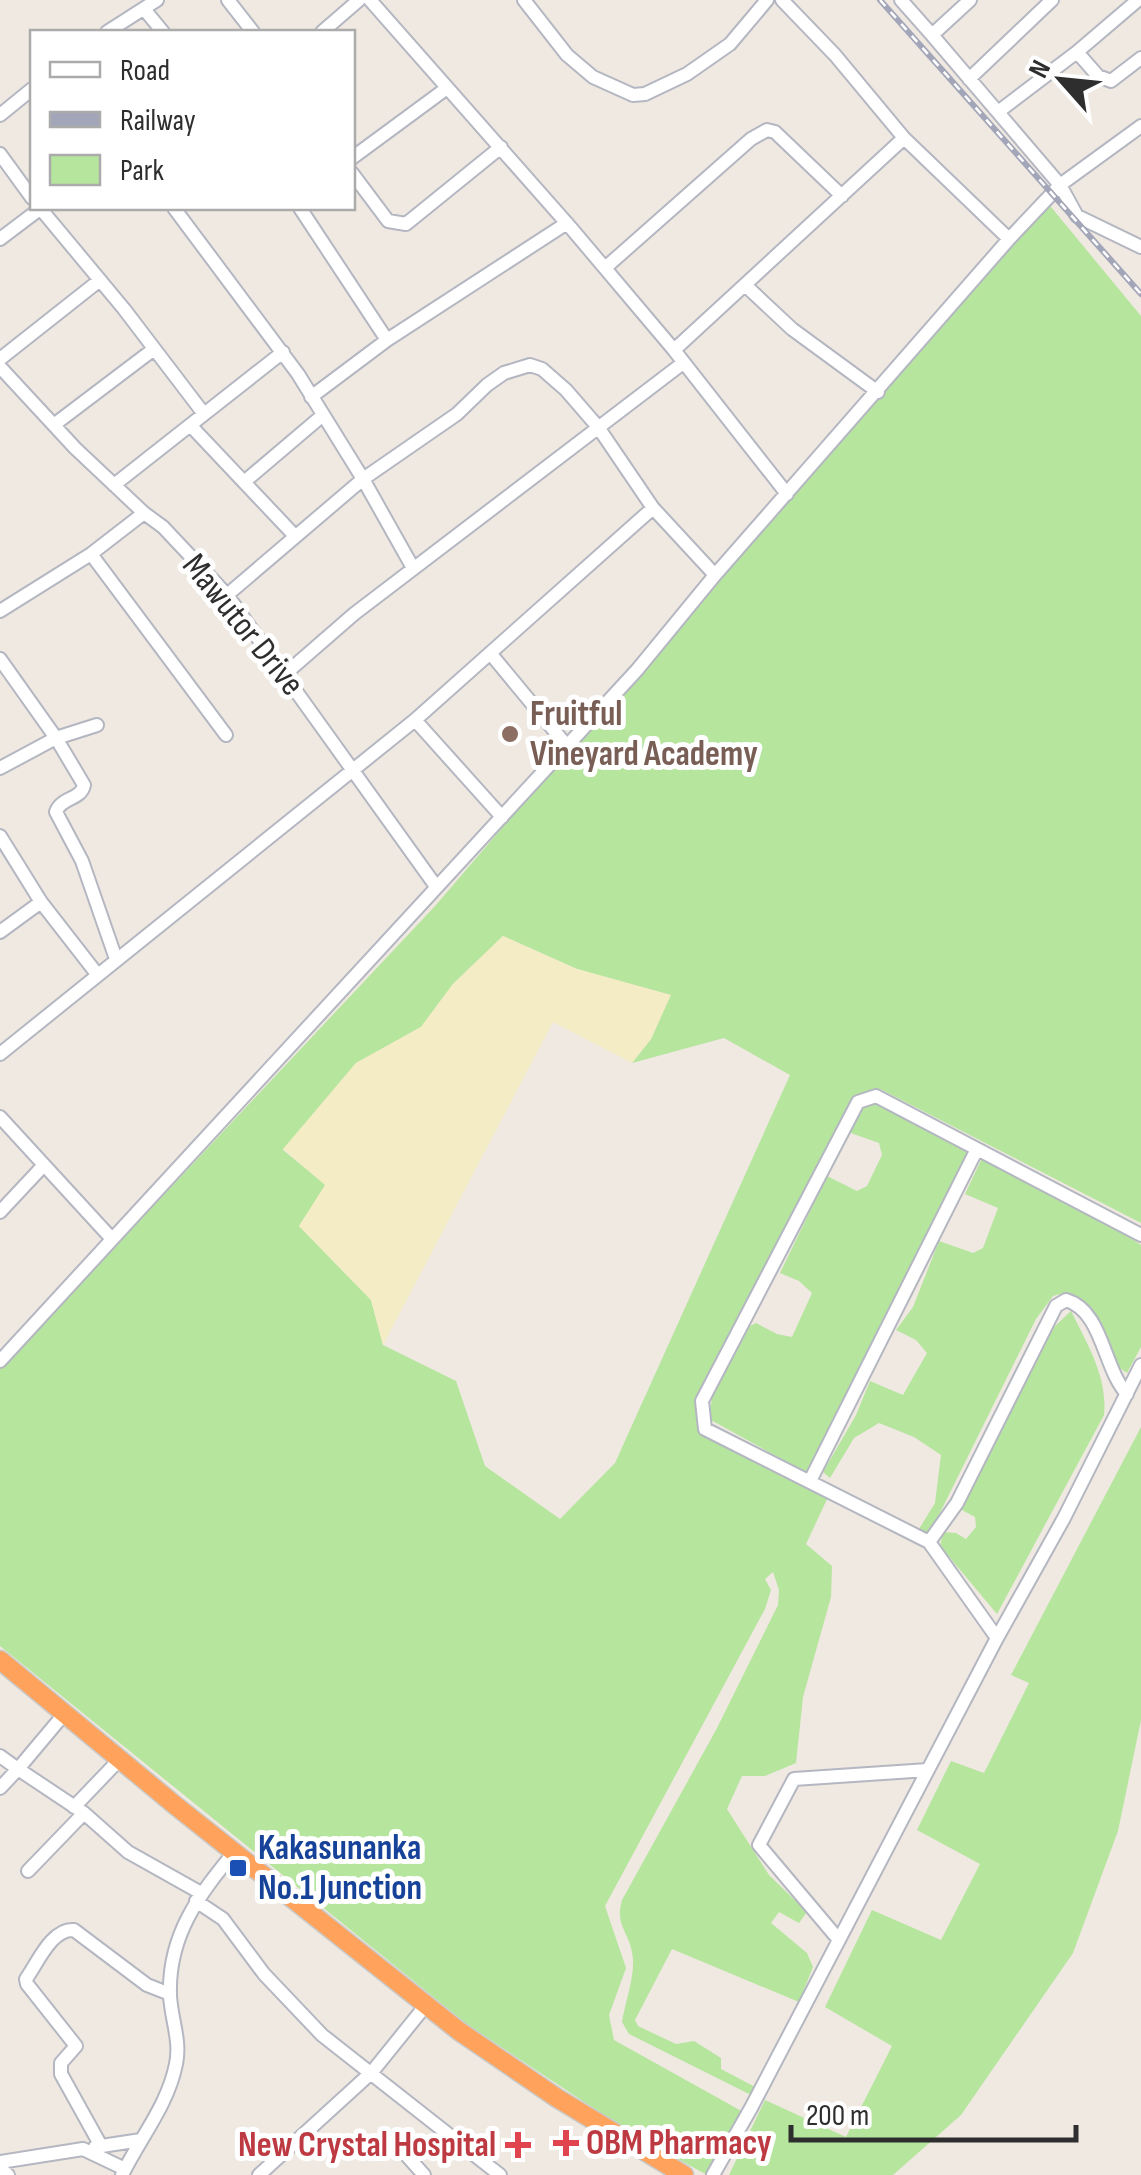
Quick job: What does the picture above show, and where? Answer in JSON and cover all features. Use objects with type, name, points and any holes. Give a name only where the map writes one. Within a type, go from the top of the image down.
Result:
[{"type":"highway","points":[[0,1660],[426,2006],[557,2098],[684,2175]]},
{"type":"street","points":[[110,30],[157,0]]},
{"type":"street","points":[[228,0],[251,30]]},
{"type":"street","points":[[324,30],[359,0]]},
{"type":"street","points":[[370,0],[605,268],[787,494]]},
{"type":"street","points":[[524,0],[567,56],[594,77],[633,94],[646,94],[687,74],[730,44],[767,0]]},
{"type":"street","points":[[782,0],[835,55],[904,138],[1009,239]]},
{"type":"street","points":[[901,0],[1060,185],[1077,216],[1141,247]]},
{"type":"street","points":[[932,34],[970,0]]},
{"type":"street","points":[[969,79],[1052,0]]},
{"type":"street","points":[[998,112],[1138,0]]},
{"type":"street","points":[[144,9],[161,30]]},
{"type":"street","points":[[1077,52],[1098,76],[1111,81],[1141,58]]},
{"type":"street","points":[[355,156],[448,88]]},
{"type":"street","points":[[0,115],[30,91]]},
{"type":"street","points":[[0,1361],[637,670],[715,575],[1009,239],[1060,185],[1141,126]]},
{"type":"street","points":[[605,268],[750,140],[768,130],[775,132],[842,196]]},
{"type":"street","points":[[674,350],[904,138]]},
{"type":"street","points":[[355,177],[388,221],[406,224],[502,147]]},
{"type":"street","points":[[0,154],[30,195]]},
{"type":"street","points":[[0,239],[38,210]]},
{"type":"street","points":[[43,210],[204,414]]},
{"type":"street","points":[[176,210],[283,352],[363,479],[413,568]]},
{"type":"street","points":[[301,210],[388,340]]},
{"type":"street","points":[[311,397],[388,340],[567,223]]},
{"type":"street","points":[[0,358],[100,280]]},
{"type":"street","points":[[745,285],[792,329],[878,392]]},
{"type":"street","points":[[55,424],[154,349]]},
{"type":"street","points":[[114,485],[283,352]]},
{"type":"street","points":[[286,674],[413,568],[683,363]]},
{"type":"street","points":[[227,595],[363,479],[456,414],[487,384],[530,364],[566,390],[598,427],[653,508],[715,575]]},
{"type":"street","name":"Mawutor Drive","points":[[0,367],[227,595],[435,886]]},
{"type":"street","points":[[244,482],[323,415]]},
{"type":"street","points":[[190,426],[295,536]]},
{"type":"street","points":[[0,1054],[415,720],[653,508]]},
{"type":"street","points":[[0,610],[90,554],[144,514]]},
{"type":"street","points":[[90,554],[226,735]]},
{"type":"street","points":[[490,653],[567,746]]},
{"type":"street","points":[[0,660],[56,738],[84,786],[80,794],[62,802],[56,812],[82,861],[116,959]]},
{"type":"street","points":[[415,720],[502,817]]},
{"type":"street","points":[[0,768],[56,738],[97,725]]},
{"type":"street","points":[[0,836],[42,902],[97,974]]},
{"type":"street","points":[[0,932],[42,902]]},
{"type":"street","points":[[997,1638],[930,1542],[706,1429],[702,1402],[858,1102],[876,1096],[1141,1235]]},
{"type":"street","points":[[0,1118],[112,1239]]},
{"type":"street","points":[[810,1482],[977,1149]]},
{"type":"street","points":[[0,1212],[43,1166]]},
{"type":"street","points":[[930,1542],[957,1503],[1056,1306],[1066,1300],[1087,1312],[1114,1380],[1127,1394]]},
{"type":"street","points":[[713,2175],[1064,1518],[1141,1365]]},
{"type":"street","points":[[0,1788],[65,1712]]},
{"type":"street","points":[[0,1756],[79,1810],[128,1852],[198,1897],[223,1919],[264,1974],[322,2035],[500,2175]]},
{"type":"street","points":[[28,1871],[120,1759]]},
{"type":"street","points":[[839,1940],[759,1845],[794,1779],[928,1770]]},
{"type":"street","points":[[125,2168],[166,2098],[177,2058],[170,1994],[175,1946],[198,1897],[235,1852]]},
{"type":"street","points":[[100,2146],[60,2074],[61,2063],[76,2046],[26,1979],[58,1933],[66,1928],[147,1985],[170,1994]]},
{"type":"street","points":[[259,2175],[275,2170],[372,2072],[426,2006]]},
{"type":"street","points":[[8,2175],[0,2165],[142,2140]]},
{"type":"street","points":[[83,2149],[142,2175]]},
{"type":"street","points":[[402,2149],[424,2175]]},
{"type":"green space","points":[[1042,196],[1141,316],[1141,1223],[880,1089],[852,1099],[701,1397],[698,1421],[829,1495],[806,1544],[832,1566],[831,1597],[803,1697],[796,1763],[765,1776],[742,1776],[727,1809],[769,1875],[807,1912],[799,1923],[779,1912],[771,1923],[807,1953],[813,1967],[799,2002],[672,1949],[635,2020],[638,2026],[676,2044],[694,2041],[721,2058],[721,2069],[757,2088],[753,2096],[629,2034],[622,2022],[633,1960],[620,1909],[778,1605],[779,1590],[773,1572],[765,1579],[771,1590],[765,1609],[605,1906],[626,1968],[609,2015],[614,2040],[745,2113],[707,2175],[631,2133],[468,2025],[0,1646],[0,1369],[436,905]],"holes":[[[503,936],[577,969],[670,995],[651,1039],[632,1063],[724,1038],[790,1075],[615,1463],[560,1519],[485,1466],[456,1381],[383,1345],[371,1300],[299,1226],[326,1185],[283,1150],[356,1063],[421,1027],[453,984]]]},
{"type":"green space","points":[[877,1104],[971,1148],[807,1473],[709,1419],[712,1397],[750,1326],[756,1323],[792,1337],[812,1293],[799,1281],[780,1273],[827,1176],[857,1191],[867,1186],[882,1155],[879,1143],[848,1132],[863,1107]]},
{"type":"green space","points":[[982,1158],[1141,1245],[1141,1347],[1127,1373],[1118,1367],[1092,1308],[1068,1292],[1053,1296],[1036,1319],[927,1535],[919,1529],[935,1503],[941,1455],[914,1437],[879,1423],[854,1438],[830,1478],[823,1472],[856,1415],[870,1381],[903,1395],[927,1353],[916,1340],[896,1330],[913,1307],[939,1241],[973,1253],[983,1248],[998,1208],[965,1194]]},
{"type":"green space","points":[[1071,1311],[1100,1374],[1104,1415],[997,1614],[940,1546],[943,1532],[966,1539],[976,1527],[975,1517],[962,1510],[962,1503],[1054,1327]]},
{"type":"green space","points":[[1141,1427],[1141,1720],[1118,1831],[1073,1953],[961,2115],[893,2175],[729,2175],[765,2100],[846,2137],[892,2046],[825,2007],[872,1910],[941,1940],[980,1864],[917,1830],[951,1761],[984,1773],[1029,1683],[1011,1675]]},
{"type":"sand","points":[[503,936],[577,969],[671,995],[651,1039],[632,1063],[553,1022],[383,1345],[371,1300],[299,1226],[325,1185],[283,1149],[356,1063],[421,1027],[453,984]]},
{"type":"railway","points":[[880,0],[1141,294]]},
{"type":"place","name":"Fruitful Vineyard Academy","points":[[510,734]]},
{"type":"place","name":"Kakasunanka No.1 Junction","points":[[238,1868]]},
{"type":"place","name":"OBM Pharmacy","points":[[566,2143]]},
{"type":"place","name":"New Crystal Hospital","points":[[518,2145]]}]
